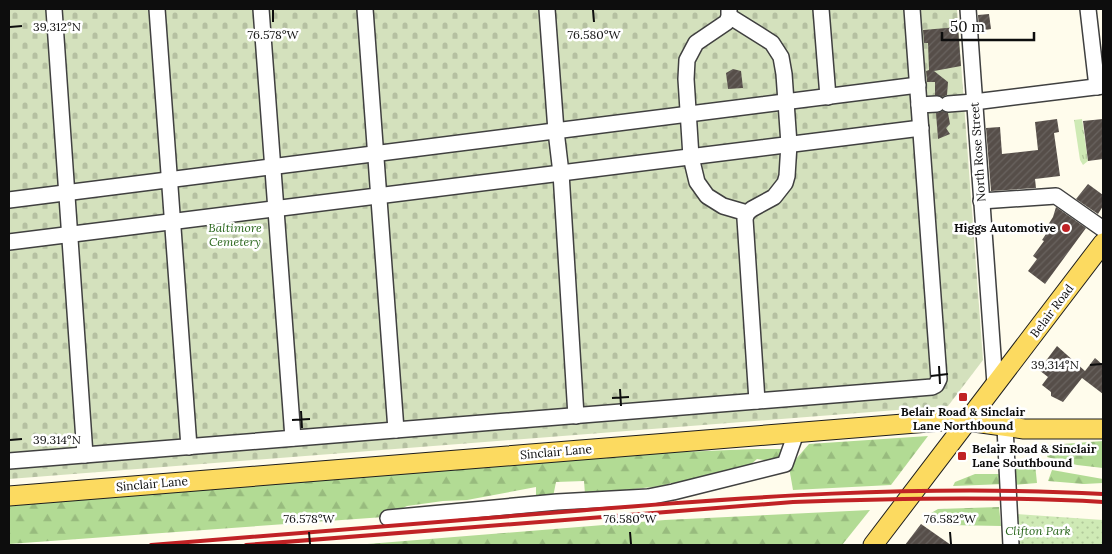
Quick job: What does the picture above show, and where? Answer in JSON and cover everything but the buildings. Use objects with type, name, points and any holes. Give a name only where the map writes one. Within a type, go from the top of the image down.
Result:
[{"type":"main road","name":"Belair Road","points":[[874,545],[1103,243]]},
{"type":"main road","name":"Sinclair Lane","points":[[9,496],[941,421],[967,421],[1043,430],[1103,429]]},
{"type":"street","points":[[54,9],[85,455]]},
{"type":"street","points":[[157,9],[189,447]]},
{"type":"street","points":[[261,9],[293,438]]},
{"type":"street","points":[[365,9],[396,430]]},
{"type":"street","points":[[548,9],[556,131],[561,173],[576,416]]},
{"type":"street","points":[[821,9],[828,96]]},
{"type":"street","points":[[9,461],[922,388],[936,385],[939,379],[912,9]]},
{"type":"street","name":"North Rose Street","points":[[968,9],[995,384]]},
{"type":"street","points":[[919,105],[974,102],[1100,86],[1088,9]]},
{"type":"street","points":[[747,213],[723,206],[707,196],[697,182],[691,156],[686,74],[690,54],[696,44],[727,22],[729,12],[767,39],[777,49],[782,65],[786,102],[789,169],[785,183],[774,196],[747,213],[745,219],[757,401]]},
{"type":"street","points":[[9,200],[918,85]]},
{"type":"street","points":[[9,242],[921,128]]},
{"type":"street","points":[[982,201],[1056,196],[1103,229]]},
{"type":"street","points":[[1005,427],[1011,545]]},
{"type":"street","points":[[388,518],[557,502],[648,497],[673,492],[785,464],[796,433]]},
{"type":"green space","name":"Baltimore Cemetery","points":[[9,9],[957,9],[983,360],[948,406],[9,479]]},
{"type":"green space","points":[[1082,119],[1088,161],[1083,165],[1080,160],[1074,120]]},
{"type":"green space","points":[[928,436],[891,485],[793,490],[789,467],[809,444]]},
{"type":"green space","points":[[1103,441],[1103,468],[1077,465],[1047,457],[1050,445]]},
{"type":"green space","points":[[786,449],[779,462],[766,467],[764,460],[757,459],[742,472],[679,487],[671,483],[662,486],[585,494],[584,481],[556,482],[553,497],[536,498],[536,487],[467,500],[407,506],[384,517],[9,544],[9,506],[658,453]]},
{"type":"green space","points":[[1015,461],[1035,464],[1037,483],[1013,485]]},
{"type":"green space","points":[[1052,470],[1103,479],[1103,483],[1084,484],[1048,481]]},
{"type":"green space","points":[[975,474],[1001,474],[1005,484],[953,486],[955,482]]},
{"type":"green space","points":[[999,507],[1001,526],[947,525],[926,516],[938,509]]},
{"type":"green space","points":[[870,510],[842,545],[355,545],[665,520]]},
{"type":"green space","name":"Clifton Park","points":[[1015,514],[1103,520],[1103,545],[1018,545]]},
{"type":"railway","points":[[151,545],[765,497],[967,490],[1103,494]]},
{"type":"railway","points":[[246,545],[793,502],[948,498],[1103,502]]},
{"type":"place","name":"Higgs Automotive","points":[[1066,228]]},
{"type":"place","name":"Belair Road & Sinclair Lane Northbound","points":[[963,397]]},
{"type":"place","name":"Belair Road & Sinclair Lane Southbound","points":[[962,456]]}]
